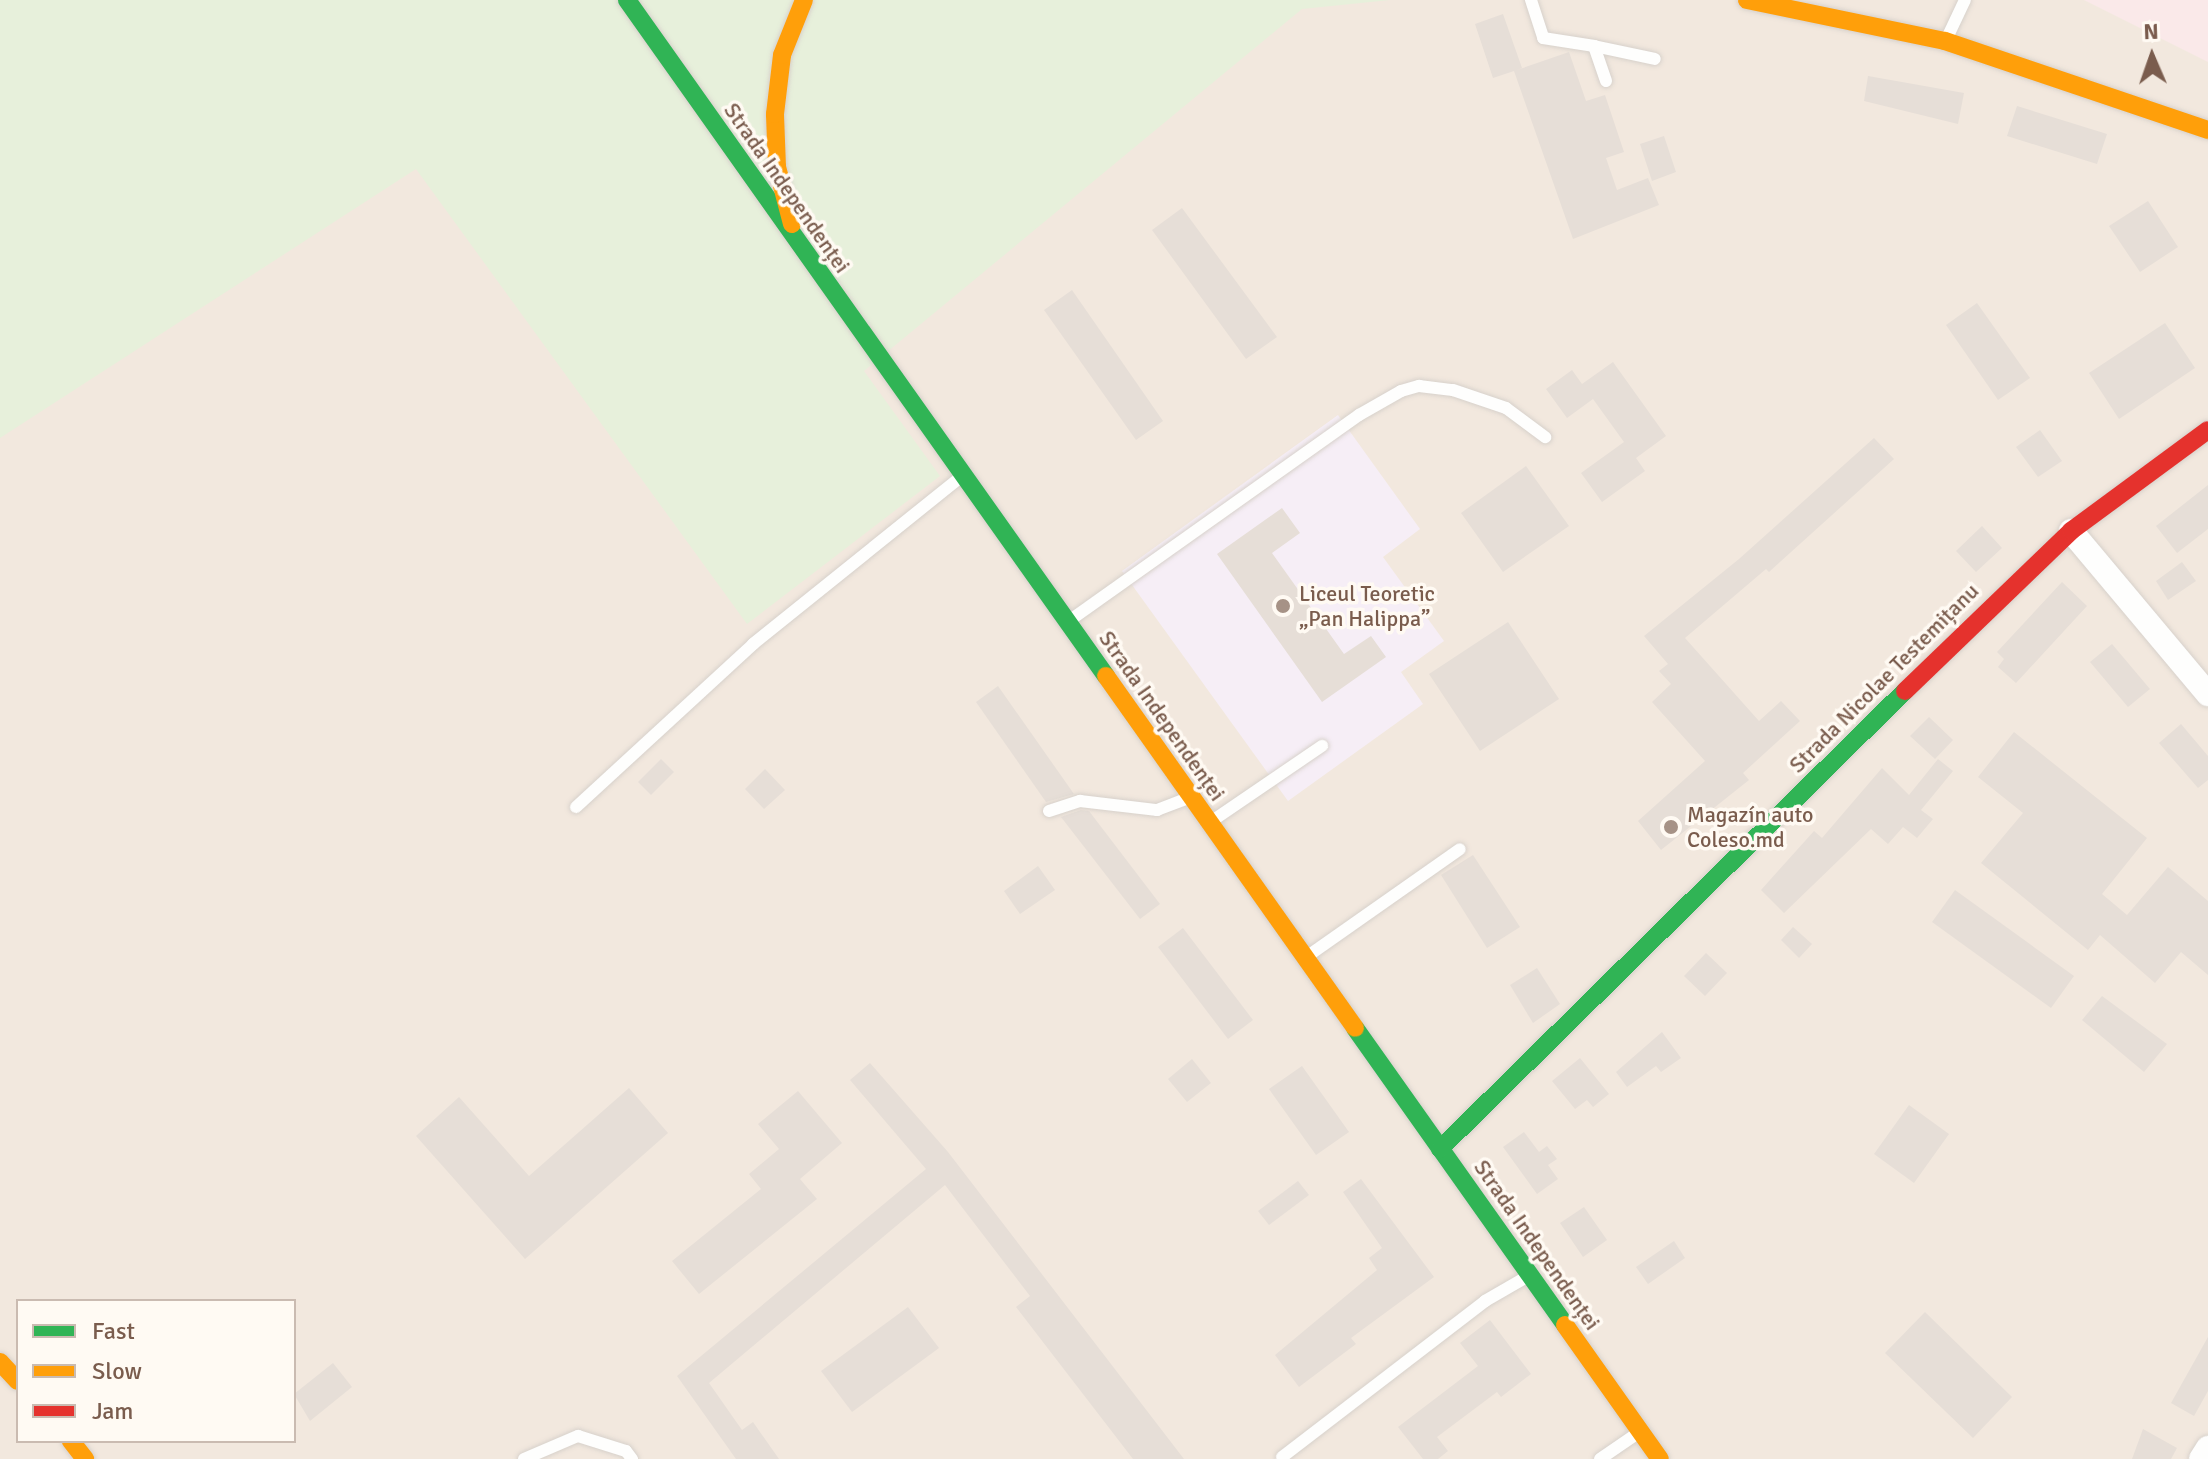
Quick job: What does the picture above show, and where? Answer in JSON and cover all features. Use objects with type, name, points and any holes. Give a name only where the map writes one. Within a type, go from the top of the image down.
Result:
[{"type":"main road","name":"Strada Independenței","points":[[627,0],[796,243],[1660,1459]]},
{"type":"main road","points":[[796,243],[777,167],[775,114],[782,55],[804,0]]},
{"type":"main road","points":[[1747,0],[1945,41],[2208,130]]},
{"type":"main road","name":"Strada Nicolae Testemițanu","points":[[1440,1149],[2071,531],[2208,430]]},
{"type":"main road","points":[[0,1362],[16,1379]]},
{"type":"main road","points":[[73,1443],[85,1459]]},
{"type":"street","points":[[2071,531],[2208,694]]},
{"type":"street","points":[[2201,1459],[2208,1448]]},
{"type":"lane","points":[[1531,0],[1543,38],[1655,59]]},
{"type":"lane","points":[[1945,41],[1965,0]]},
{"type":"lane","points":[[1594,46],[1606,81]]},
{"type":"lane","points":[[1066,623],[1359,415],[1401,391],[1419,386],[1453,390],[1506,408],[1545,437]]},
{"type":"lane","points":[[576,807],[753,644],[962,476]]},
{"type":"lane","points":[[1209,824],[1322,746]]},
{"type":"lane","points":[[1049,811],[1080,801],[1157,810],[1190,797]]},
{"type":"lane","points":[[1305,959],[1460,849]]},
{"type":"lane","points":[[1282,1457],[1485,1301],[1530,1275]]},
{"type":"lane","points":[[1600,1459],[1640,1431]]},
{"type":"lane","points":[[524,1459],[578,1436],[626,1451],[632,1459]]},
{"type":"shaded area","points":[[0,0],[2208,0],[2208,1459],[0,1459]]},
{"type":"shaded area","points":[[2084,0],[2208,0],[2208,62]]},
{"type":"shaded area","name":"Liceul Teoretic „Pan Halippa”","points":[[1338,415],[1420,529],[1383,557],[1444,641],[1401,672],[1423,704],[1288,801],[1122,571]]},
{"type":"green space","points":[[0,0],[1390,0],[1302,9],[864,371],[940,476],[747,624],[416,169],[0,438]]},
{"type":"building","points":[[1503,14],[1522,68],[1517,70],[1569,52],[1586,101],[1605,95],[1624,152],[1606,158],[1617,190],[1648,178],[1659,205],[1573,239],[1514,71],[1493,78],[1475,24]]},
{"type":"building","points":[[1868,76],[1964,93],[1958,124],[1864,101]]},
{"type":"building","points":[[2017,106],[2107,134],[2097,164],[2007,136]]},
{"type":"building","points":[[1664,136],[1676,172],[1652,181],[1640,144]]},
{"type":"building","points":[[2148,201],[2178,247],[2140,272],[2109,226]]},
{"type":"building","points":[[1182,208],[1277,337],[1246,359],[1152,230]]},
{"type":"building","points":[[1072,290],[1163,421],[1136,440],[1044,310]]},
{"type":"building","points":[[1977,303],[2030,378],[1998,400],[1946,325]]},
{"type":"building","points":[[2165,323],[2195,368],[2119,419],[2089,373]]},
{"type":"building","points":[[1613,362],[1666,436],[1636,458],[1645,471],[1602,502],[1581,473],[1624,442],[1593,399],[1567,418],[1546,389],[1572,370],[1582,384]]},
{"type":"building","points":[[2040,430],[2062,461],[2038,477],[2016,447]]},
{"type":"building","points":[[1874,438],[1894,459],[1769,572],[1766,569],[1685,638],[1759,721],[1781,701],[1800,721],[1743,773],[1749,780],[1661,850],[1638,821],[1705,761],[1652,702],[1671,684],[1659,671],[1668,664],[1644,636],[1739,559]]},
{"type":"building","points":[[1526,466],[1569,526],[1503,572],[1461,513]]},
{"type":"building","points":[[2208,485],[2208,529],[2177,553],[2156,526]]},
{"type":"building","points":[[1282,508],[1300,533],[1272,553],[1344,654],[1371,636],[1386,657],[1322,702],[1217,554]]},
{"type":"building","points":[[1982,526],[2002,548],[1976,572],[1956,551]]},
{"type":"building","points":[[2182,562],[2196,581],[2168,600],[2156,581]]},
{"type":"building","points":[[2062,582],[2087,606],[2016,683],[1998,667],[2004,659],[1997,652]]},
{"type":"building","points":[[1508,622],[1559,699],[1480,751],[1429,674]]},
{"type":"building","points":[[2112,644],[2150,689],[2128,707],[2090,662]]},
{"type":"building","points":[[998,686],[1074,794],[1046,802],[976,702]]},
{"type":"building","points":[[1929,717],[1953,740],[1935,759],[1910,736]]},
{"type":"building","points":[[2181,724],[2208,756],[2208,780],[2198,788],[2159,743]]},
{"type":"building","points":[[2014,732],[2147,838],[2102,894],[2127,915],[2168,867],[2208,901],[2208,975],[2181,952],[2155,983],[2100,935],[2088,950],[1981,863],[2023,813],[1978,777]]},
{"type":"building","points":[[661,759],[674,772],[651,795],[638,782]]},
{"type":"building","points":[[1938,759],[1953,771],[1921,810],[1933,819],[1917,838],[1903,827],[1888,844],[1871,829],[1784,913],[1761,890],[1814,831],[1822,838],[1882,768],[1909,795]]},
{"type":"building","points":[[765,769],[785,790],[764,809],[745,789]]},
{"type":"building","points":[[1081,810],[1089,811],[1160,904],[1140,919],[1061,817]]},
{"type":"building","points":[[1473,855],[1520,927],[1487,948],[1441,875]]},
{"type":"building","points":[[1038,866],[1055,890],[1020,914],[1004,891]]},
{"type":"building","points":[[1955,890],[2074,976],[2051,1008],[1932,922]]},
{"type":"building","points":[[1793,927],[1812,944],[1799,958],[1781,940]]},
{"type":"building","points":[[1183,928],[1253,1020],[1228,1039],[1158,947]]},
{"type":"building","points":[[1706,953],[1727,973],[1705,996],[1684,976]]},
{"type":"building","points":[[1537,968],[1560,1004],[1533,1023],[1510,985]]},
{"type":"building","points":[[2102,996],[2167,1044],[2144,1072],[2082,1020]]},
{"type":"building","points":[[1662,1032],[1681,1058],[1661,1072],[1656,1066],[1627,1087],[1616,1072]]},
{"type":"building","points":[[1580,1058],[1609,1094],[1593,1107],[1587,1100],[1575,1109],[1552,1081]]},
{"type":"building","points":[[1192,1059],[1211,1083],[1187,1102],[1168,1079]]},
{"type":"building","points":[[870,1063],[948,1152],[1184,1459],[1133,1459],[1016,1307],[1030,1296],[945,1185],[709,1383],[742,1430],[753,1422],[779,1459],[736,1459],[677,1376],[926,1169],[850,1080]]},
{"type":"building","points":[[1302,1066],[1349,1132],[1316,1155],[1269,1089]]},
{"type":"building","points":[[629,1088],[668,1133],[525,1259],[416,1136],[459,1097],[529,1176]]},
{"type":"building","points":[[798,1091],[842,1143],[800,1179],[817,1199],[699,1294],[672,1261],[761,1189],[749,1174],[779,1149],[758,1124]]},
{"type":"building","points":[[1909,1105],[1949,1134],[1914,1183],[1874,1154]]},
{"type":"building","points":[[1524,1132],[1539,1152],[1547,1146],[1557,1159],[1548,1165],[1558,1179],[1537,1194],[1503,1147]]},
{"type":"building","points":[[1361,1179],[1434,1277],[1351,1338],[1356,1344],[1299,1387],[1275,1355],[1377,1270],[1369,1258],[1382,1248],[1343,1192]]},
{"type":"building","points":[[1298,1181],[1309,1195],[1269,1225],[1258,1211]]},
{"type":"building","points":[[1584,1207],[1607,1240],[1583,1257],[1560,1223]]},
{"type":"building","points":[[1674,1241],[1685,1258],[1648,1284],[1636,1267]]},
{"type":"building","points":[[908,1307],[939,1348],[852,1412],[821,1371]]},
{"type":"building","points":[[1925,1312],[2012,1397],[1973,1438],[1885,1353]]},
{"type":"building","points":[[1490,1320],[1531,1374],[1501,1397],[1497,1392],[1437,1437],[1448,1451],[1438,1459],[1423,1459],[1398,1427],[1478,1366],[1460,1343]]},
{"type":"building","points":[[2208,1337],[2208,1391],[2194,1416],[2171,1403]]},
{"type":"building","points":[[333,1363],[352,1387],[310,1421],[296,1392]]},
{"type":"building","points":[[2143,1429],[2177,1448],[2171,1459],[2132,1459]]},
{"type":"traffic: fast","points":[[627,0],[1106,676]]},
{"type":"traffic: fast","points":[[1440,1149],[1905,691]]},
{"type":"traffic: fast","points":[[1355,1028],[1565,1325]]},
{"type":"traffic: slow","points":[[792,224],[777,167],[775,114],[782,55],[804,0]]},
{"type":"traffic: slow","points":[[1747,0],[1945,41],[2208,130]]},
{"type":"traffic: slow","points":[[1106,676],[1355,1028]]},
{"type":"traffic: slow","points":[[1565,1325],[1660,1459]]},
{"type":"traffic: slow","points":[[0,1362],[16,1379]]},
{"type":"traffic: slow","points":[[73,1443],[85,1459]]},
{"type":"traffic: jam","points":[[1905,691],[2071,531],[2208,430]]},
{"type":"place","name":"Liceul Teoretic „Pan Halippa”","points":[[1283,606]]},
{"type":"place","name":"Magazín auto Coleso.md","points":[[1671,827]]}]
